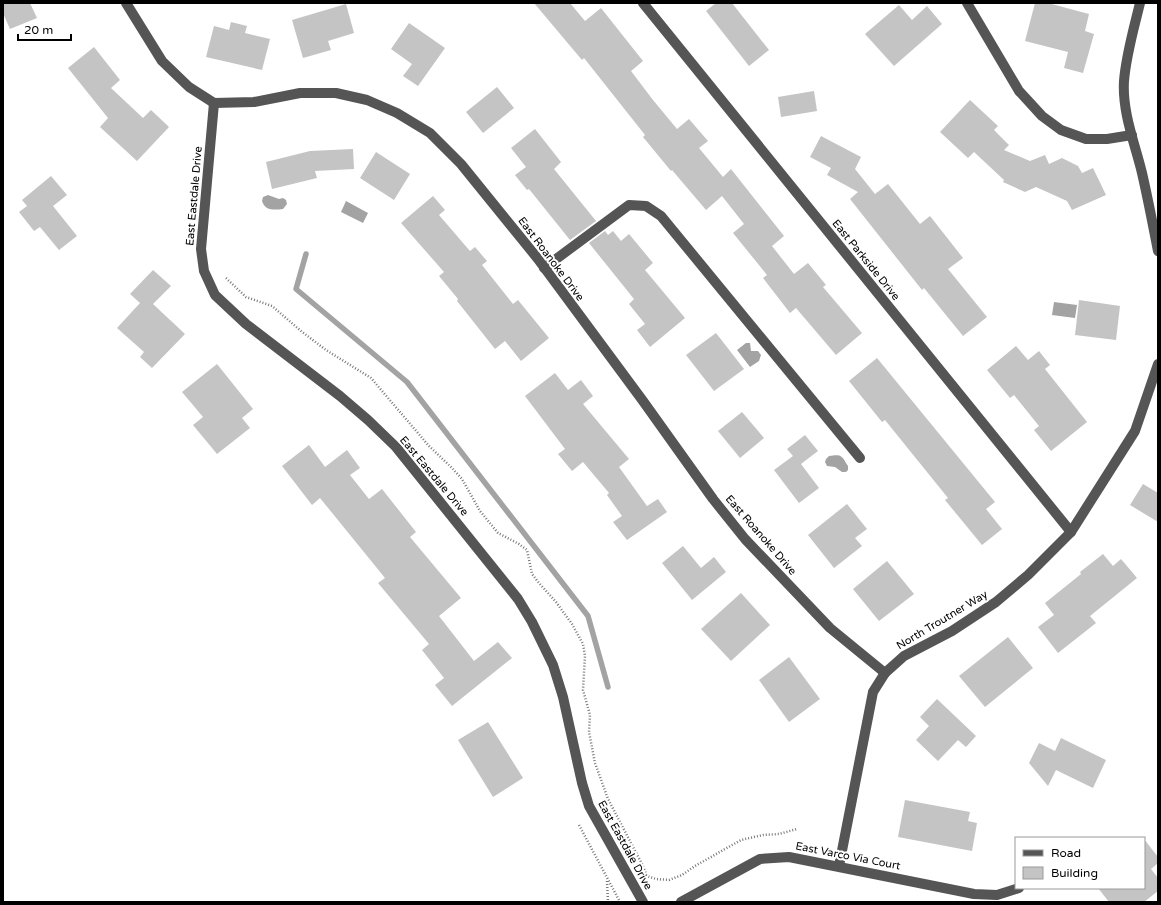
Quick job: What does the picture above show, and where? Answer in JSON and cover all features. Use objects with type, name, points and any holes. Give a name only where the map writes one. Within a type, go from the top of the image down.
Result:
[{"type":"street","points":[[126,3],[162,61],[189,87],[214,103]]},
{"type":"street","name":"East Parkside Drive","points":[[643,3],[1071,532]]},
{"type":"street","points":[[967,3],[1020,91],[1042,116],[1061,130],[1086,139],[1107,139],[1132,135]]},
{"type":"street","points":[[1140,3],[1127,62],[1124,82],[1125,102],[1158,251]]},
{"type":"street","name":"East Roanoke Drive","points":[[214,103],[254,102],[300,93],[336,93],[367,100],[397,113],[430,133],[461,164],[544,268],[643,401],[713,499],[745,539],[830,628],[885,673]]},
{"type":"street","name":"East Eastdale Drive","points":[[214,103],[201,249],[204,271],[215,295],[246,324],[340,396],[374,425],[396,447],[518,599],[532,622],[553,665],[563,697],[582,783],[590,808],[643,902]]},
{"type":"street","points":[[544,268],[629,206],[646,206],[661,216],[860,458]]},
{"type":"street","name":"North Troutner Way","points":[[839,866],[873,692],[885,673],[904,656],[952,631],[996,602],[1028,575],[1071,532],[1135,431],[1158,364]]},
{"type":"street","name":"East Varco Via Court","points":[[681,902],[760,859],[789,857],[974,894],[997,895],[1016,889]]},
{"type":"path","points":[[579,825],[620,902]]},
{"type":"path","points":[[607,879],[608,902]]},
{"type":"shaded area","points":[[268,195],[279,199],[283,198],[286,200],[287,204],[283,209],[273,210],[265,207],[262,201],[263,197]]},
{"type":"shaded area","points":[[346,201],[368,213],[363,223],[341,212]]},
{"type":"shaded area","points":[[1054,302],[1077,305],[1075,318],[1052,315]]},
{"type":"shaded area","points":[[746,343],[750,343],[751,351],[758,351],[761,355],[759,361],[750,367],[737,350]]},
{"type":"shaded area","points":[[837,455],[841,457],[848,466],[848,470],[846,472],[842,472],[835,467],[827,466],[825,462],[829,456]]},
{"type":"building","points":[[3,3],[30,3],[37,18],[10,29],[3,13]]},
{"type":"building","points":[[534,3],[570,3],[585,21],[601,8],[643,61],[631,71],[653,100],[677,129],[689,119],[708,141],[699,148],[723,177],[731,169],[784,236],[772,246],[794,274],[808,263],[826,285],[823,287],[862,333],[836,355],[796,308],[790,313],[763,278],[767,275],[733,233],[744,224],[722,196],[706,210],[643,137],[645,135],[584,58],[582,60]]},
{"type":"building","points":[[716,3],[732,3],[769,50],[749,66],[706,11]]},
{"type":"building","points":[[1035,3],[1048,3],[1089,14],[1085,31],[1094,34],[1083,73],[1064,68],[1068,52],[1025,41]]},
{"type":"building","points":[[346,4],[354,33],[328,41],[331,50],[303,58],[292,20]]},
{"type":"building","points":[[899,5],[912,20],[927,6],[942,24],[894,66],[865,34]]},
{"type":"building","points":[[231,22],[247,26],[245,33],[270,39],[262,70],[206,57],[214,26],[229,30]]},
{"type":"building","points":[[409,23],[445,48],[418,86],[403,76],[412,64],[391,49]]},
{"type":"building","points":[[94,47],[120,80],[111,88],[143,118],[151,110],[169,127],[137,161],[100,127],[108,118],[68,68]]},
{"type":"building","points":[[497,87],[514,108],[483,133],[466,112]]},
{"type":"building","points":[[814,91],[817,111],[781,117],[778,97]]},
{"type":"building","points":[[970,100],[998,126],[994,130],[1009,145],[1004,150],[1030,161],[1045,155],[1049,164],[1062,158],[1078,166],[1082,173],[1093,168],[1106,195],[1072,210],[1067,201],[1036,187],[1025,192],[1003,182],[1004,180],[974,152],[968,158],[940,132]]},
{"type":"building","points":[[535,129],[561,162],[554,169],[596,221],[570,240],[529,189],[527,190],[515,175],[526,167],[511,148]]},
{"type":"building","points":[[821,136],[861,157],[855,169],[875,194],[888,184],[920,224],[930,216],[963,258],[948,269],[987,317],[963,336],[924,288],[922,290],[850,199],[858,192],[827,175],[831,168],[810,157]]},
{"type":"building","points":[[353,149],[354,169],[315,171],[317,178],[272,189],[266,162],[310,151]]},
{"type":"building","points":[[376,152],[410,174],[394,200],[360,178]]},
{"type":"building","points":[[51,176],[67,195],[53,206],[77,236],[59,250],[40,227],[34,231],[19,212],[27,206],[22,200]]},
{"type":"building","points":[[433,196],[445,210],[439,215],[470,251],[475,247],[487,261],[482,265],[513,304],[518,300],[549,338],[521,361],[505,341],[495,349],[439,276],[444,272],[401,223]]},
{"type":"building","points":[[605,231],[608,235],[613,231],[621,241],[629,234],[653,263],[645,270],[685,318],[650,347],[637,330],[645,324],[629,304],[634,299],[589,243]]},
{"type":"building","points":[[153,270],[171,286],[153,304],[185,334],[152,368],[140,357],[144,352],[117,328],[140,303],[130,294]]},
{"type":"building","points":[[1079,300],[1120,306],[1116,340],[1075,335]]},
{"type":"building","points":[[716,333],[744,369],[714,391],[686,355]]},
{"type":"building","points":[[1016,346],[1028,360],[1039,351],[1050,365],[1045,369],[1087,422],[1051,451],[1034,430],[1039,426],[1014,395],[1010,398],[987,370]]},
{"type":"building","points":[[877,358],[995,502],[986,509],[1002,529],[982,545],[945,500],[948,498],[885,420],[882,422],[849,381]]},
{"type":"building","points":[[217,364],[253,409],[242,418],[250,428],[217,454],[193,425],[203,417],[182,392]]},
{"type":"building","points":[[555,373],[568,390],[581,380],[593,396],[583,404],[629,459],[619,467],[647,506],[658,499],[667,512],[627,540],[613,522],[622,516],[607,495],[609,493],[583,462],[572,471],[558,454],[565,449],[525,396]]},
{"type":"building","points":[[742,412],[764,438],[740,458],[718,431]]},
{"type":"building","points":[[805,435],[818,451],[801,464],[819,488],[799,503],[774,470],[793,456],[787,449]]},
{"type":"building","points":[[309,445],[325,467],[347,450],[360,468],[350,475],[369,499],[382,489],[416,532],[410,537],[461,598],[439,616],[474,661],[498,642],[512,658],[452,706],[435,685],[444,678],[422,650],[429,644],[378,583],[385,578],[320,498],[312,505],[282,466]]},
{"type":"building","points":[[1143,484],[1158,493],[1158,522],[1130,505]]},
{"type":"building","points":[[847,504],[867,529],[855,538],[862,546],[834,568],[808,535]]},
{"type":"building","points":[[683,546],[701,568],[714,557],[726,572],[692,600],[662,563]]},
{"type":"building","points":[[1103,554],[1113,566],[1121,559],[1137,578],[1090,616],[1096,623],[1058,653],[1038,627],[1054,615],[1045,603]]},
{"type":"building","points":[[887,561],[914,594],[879,621],[853,589]]},
{"type":"building","points":[[741,593],[770,625],[731,661],[701,629]]},
{"type":"building","points":[[1008,637],[1033,668],[985,707],[959,676]]},
{"type":"building","points":[[789,657],[820,699],[789,722],[759,680]]},
{"type":"building","points":[[937,699],[976,736],[966,747],[958,740],[938,761],[916,740],[929,726],[920,717]]},
{"type":"building","points":[[488,722],[523,778],[493,797],[458,740]]},
{"type":"building","points":[[1061,738],[1106,760],[1093,788],[1056,770],[1048,786],[1029,763],[1039,743],[1055,751]]},
{"type":"building","points":[[905,800],[970,812],[968,821],[977,823],[972,851],[898,837]]},
{"type":"building","points":[[1145,840],[1158,857],[1158,863],[1151,869],[1158,878],[1158,891],[1144,902],[1109,902],[1099,889],[1145,889]]},
{"type":"waterway","points":[[306,254],[296,289],[407,382],[588,616],[608,687]]}]
